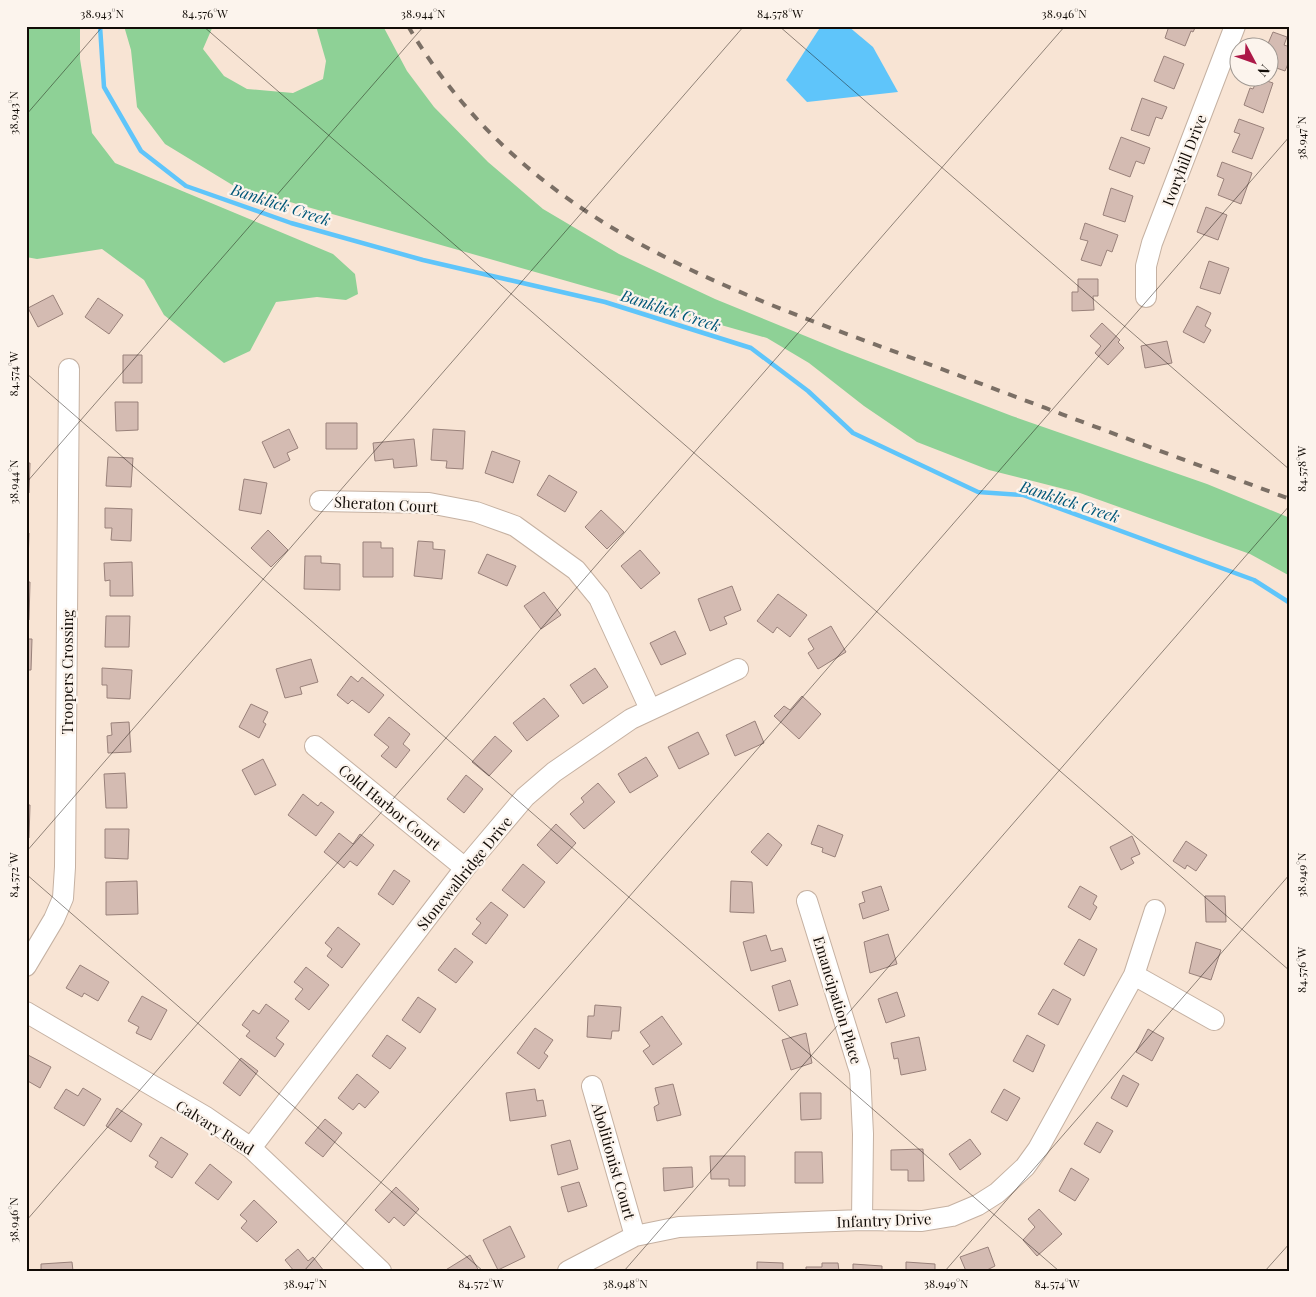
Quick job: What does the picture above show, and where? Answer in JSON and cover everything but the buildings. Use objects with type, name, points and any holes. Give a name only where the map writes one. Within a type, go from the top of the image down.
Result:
[{"type":"street","name":"Ivoryhill Drive","points":[[1146,297],[1146,266],[1152,243],[1235,26]]},
{"type":"street","name":"Troopers Crossing","points":[[26,966],[54,919],[63,898],[65,867],[69,369]]},
{"type":"street","name":"Sheraton Court","points":[[320,501],[429,503],[476,512],[515,526],[576,570],[599,598],[650,709]]},
{"type":"street","name":"Stonewallridge Drive","points":[[251,1148],[465,868],[525,797],[554,772],[614,730],[650,709],[738,669]]},
{"type":"street","name":"Cold Harbor Court","points":[[315,746],[465,868]]},
{"type":"street","name":"Emancipation Place","points":[[807,901],[860,1072],[862,1220]]},
{"type":"street","name":"Infantry Drive","points":[[568,1271],[597,1254],[635,1236],[680,1227],[862,1220],[922,1221],[952,1216],[978,1204],[1011,1182],[1038,1149],[1134,975],[1155,910]]},
{"type":"street","points":[[1134,975],[1214,1020]]},
{"type":"street","name":"Calvary Road","points":[[26,1012],[206,1118],[251,1148],[381,1271]]},
{"type":"street","name":"Abolitionist Court","points":[[592,1086],[635,1236]]},
{"type":"green space","points":[[26,26],[80,26],[80,59],[92,133],[115,163],[333,254],[355,274],[358,294],[346,300],[317,297],[276,302],[250,351],[224,363],[164,315],[144,280],[102,249],[37,259],[26,257]]},
{"type":"green space","points":[[124,26],[213,26],[203,49],[224,76],[247,89],[293,93],[323,79],[326,61],[316,26],[383,26],[407,71],[434,107],[488,162],[543,209],[619,254],[715,299],[842,351],[1012,416],[1207,484],[1290,518],[1290,576],[1250,554],[1080,493],[989,470],[917,442],[864,406],[809,363],[767,338],[234,186],[165,144],[137,107],[131,50]]},
{"type":"water","points":[[821,26],[848,26],[873,47],[898,92],[807,102],[786,80]]},
{"type":"waterway","name":"Banklick Creek","points":[[100,26],[104,87],[141,151],[186,186],[291,223],[423,260],[605,302],[751,348],[808,391],[853,433],[978,492],[1023,495],[1254,580],[1290,603]]},
{"type":"railway","points":[[408,26],[457,96],[512,154],[574,203],[641,244],[712,279],[786,311],[1290,499]]}]
